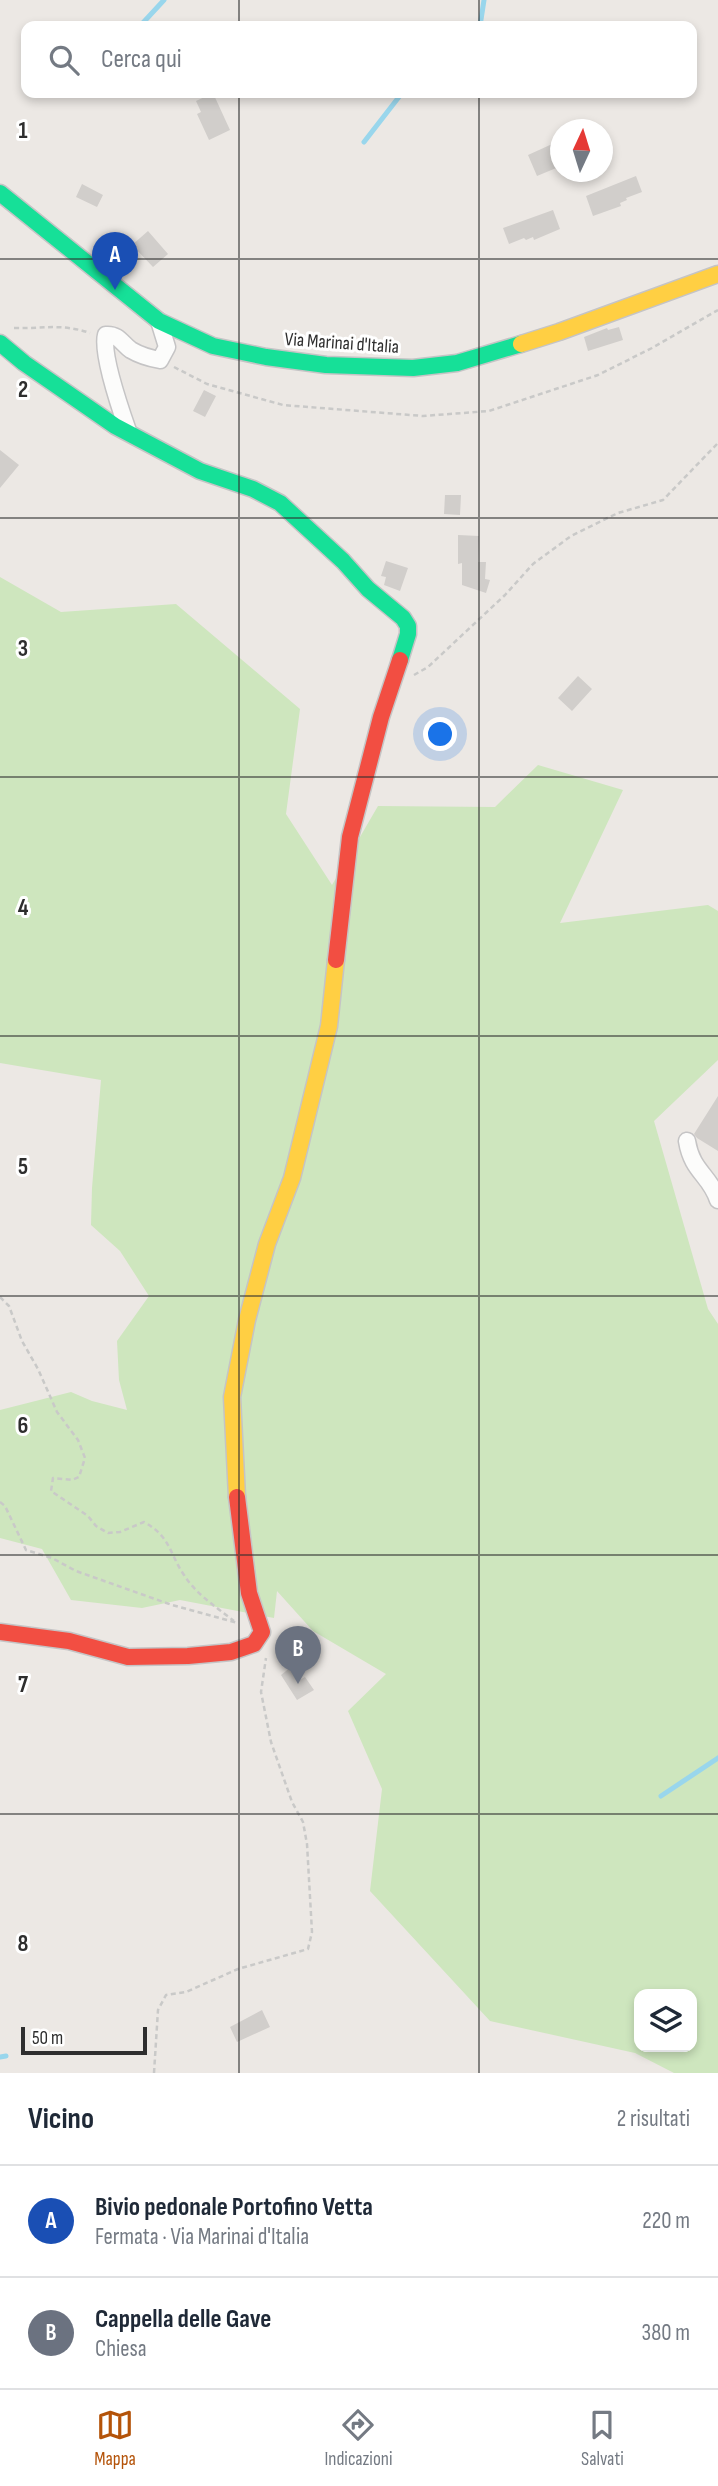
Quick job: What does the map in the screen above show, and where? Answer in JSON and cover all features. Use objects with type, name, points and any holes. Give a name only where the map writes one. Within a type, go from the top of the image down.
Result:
[{"type":"street","name":"Via Marinai d'Italia","points":[[0,193],[159,321],[213,346],[326,365],[413,368],[457,363],[559,332],[718,275]]},
{"type":"street","points":[[128,431],[104,342],[106,335],[111,334],[145,358],[160,360],[167,347],[159,321]]},
{"type":"street","points":[[0,1632],[69,1641],[128,1657],[231,1652],[254,1644],[262,1632],[249,1593],[240,1535],[233,1452],[232,1397],[263,1256],[292,1178],[329,1026],[350,836],[408,634],[403,618],[368,589],[343,561],[280,503],[253,489],[200,471],[116,426],[24,363],[10,349],[4,335]]},
{"type":"street","points":[[687,1142],[693,1165],[715,1189],[718,1200]]},
{"type":"path","points":[[160,360],[207,384],[283,405],[423,416],[489,411],[598,375],[718,310]]},
{"type":"path","points":[[4,335],[52,325],[94,334],[111,334]]},
{"type":"path","points":[[391,688],[428,667],[505,596],[533,564],[571,536],[618,513],[663,500],[718,443]]},
{"type":"path","points":[[0,1297],[9,1306],[22,1341],[57,1412],[78,1440],[85,1458],[79,1477],[72,1480],[53,1478],[51,1491],[108,1533],[120,1532],[144,1522],[151,1526],[170,1545],[184,1575],[203,1597],[236,1623],[172,1605],[26,1550],[5,1506],[0,1502]]},
{"type":"path","points":[[154,2073],[158,2010],[166,1995],[186,1992],[238,1969],[308,1949],[312,1932],[307,1844],[303,1822],[292,1802],[271,1742],[261,1692],[267,1651],[262,1632]]},
{"type":"green space","points":[[0,577],[61,612],[176,604],[300,709],[286,814],[332,885],[378,806],[495,807],[538,765],[623,790],[560,923],[708,905],[718,911],[718,1060],[654,1121],[708,1309],[718,1324],[718,2073],[674,2073],[635,2053],[490,2021],[370,1891],[382,1789],[348,1711],[386,1674],[313,1631],[277,1591],[274,1618],[180,1600],[142,1608],[71,1600],[42,1549],[0,1538],[0,1410],[71,1392],[92,1401],[127,1410],[119,1380],[117,1341],[149,1296],[120,1251],[91,1225],[101,1080],[0,1063]]},
{"type":"building","points":[[215,98],[230,130],[209,140],[197,114],[201,112],[196,101]]},
{"type":"building","points":[[550,145],[550,171],[537,176],[528,155]]},
{"type":"building","points":[[636,176],[642,192],[626,198],[627,200],[620,203],[621,206],[593,216],[586,196]]},
{"type":"building","points":[[82,184],[103,195],[97,207],[76,197]]},
{"type":"building","points":[[553,210],[560,229],[534,240],[533,237],[526,240],[524,238],[509,244],[503,228]]},
{"type":"building","points":[[148,231],[168,254],[153,267],[132,245]]},
{"type":"building","points":[[619,327],[623,340],[588,351],[584,337],[607,328]]},
{"type":"building","points":[[204,390],[216,396],[205,417],[193,411]]},
{"type":"building","points":[[0,450],[19,465],[0,488]]},
{"type":"building","points":[[445,495],[461,495],[460,515],[444,514]]},
{"type":"building","points":[[458,535],[479,536],[478,562],[486,562],[485,579],[490,580],[486,593],[462,585],[462,563],[458,564]]},
{"type":"building","points":[[386,561],[408,568],[400,591],[384,585],[386,577],[381,576]]},
{"type":"building","points":[[578,676],[592,689],[572,711],[558,698]]},
{"type":"building","points":[[718,1096],[718,1151],[694,1134]]},
{"type":"building","points":[[291,1667],[300,1680],[305,1677],[314,1690],[297,1700],[281,1675]]},
{"type":"building","points":[[262,2010],[270,2027],[237,2042],[230,2027]]},
{"type":"waterway","points":[[145,21],[164,0]]},
{"type":"waterway","points":[[481,21],[484,0]]},
{"type":"waterway","points":[[364,142],[398,98]]},
{"type":"waterway","points":[[661,1796],[718,1758]]},
{"type":"waterway","points":[[0,2057],[6,2056]]},
{"type":"traffic: fast","points":[[0,193],[159,321],[213,346],[326,365],[413,368],[457,363],[521,344]]},
{"type":"traffic: fast","points":[[0,343],[24,363],[115,426],[200,471],[253,489],[280,503],[343,561],[368,589],[403,618],[408,626],[408,634],[400,660]]},
{"type":"traffic: slow","points":[[521,344],[718,274]]},
{"type":"traffic: slow","points":[[237,1497],[232,1397],[247,1320],[267,1244],[292,1178],[329,1026],[336,960]]},
{"type":"traffic: jam","points":[[336,960],[350,837],[381,717],[400,660]]},
{"type":"traffic: jam","points":[[0,1632],[69,1641],[128,1657],[231,1652],[254,1644],[262,1632],[249,1593],[237,1497]]},
{"type":"place","name":"Bivio pedonale Portofino Vetta","points":[[115,290]]},
{"type":"place","name":"Cappella delle Gave","points":[[298,1684]]}]
